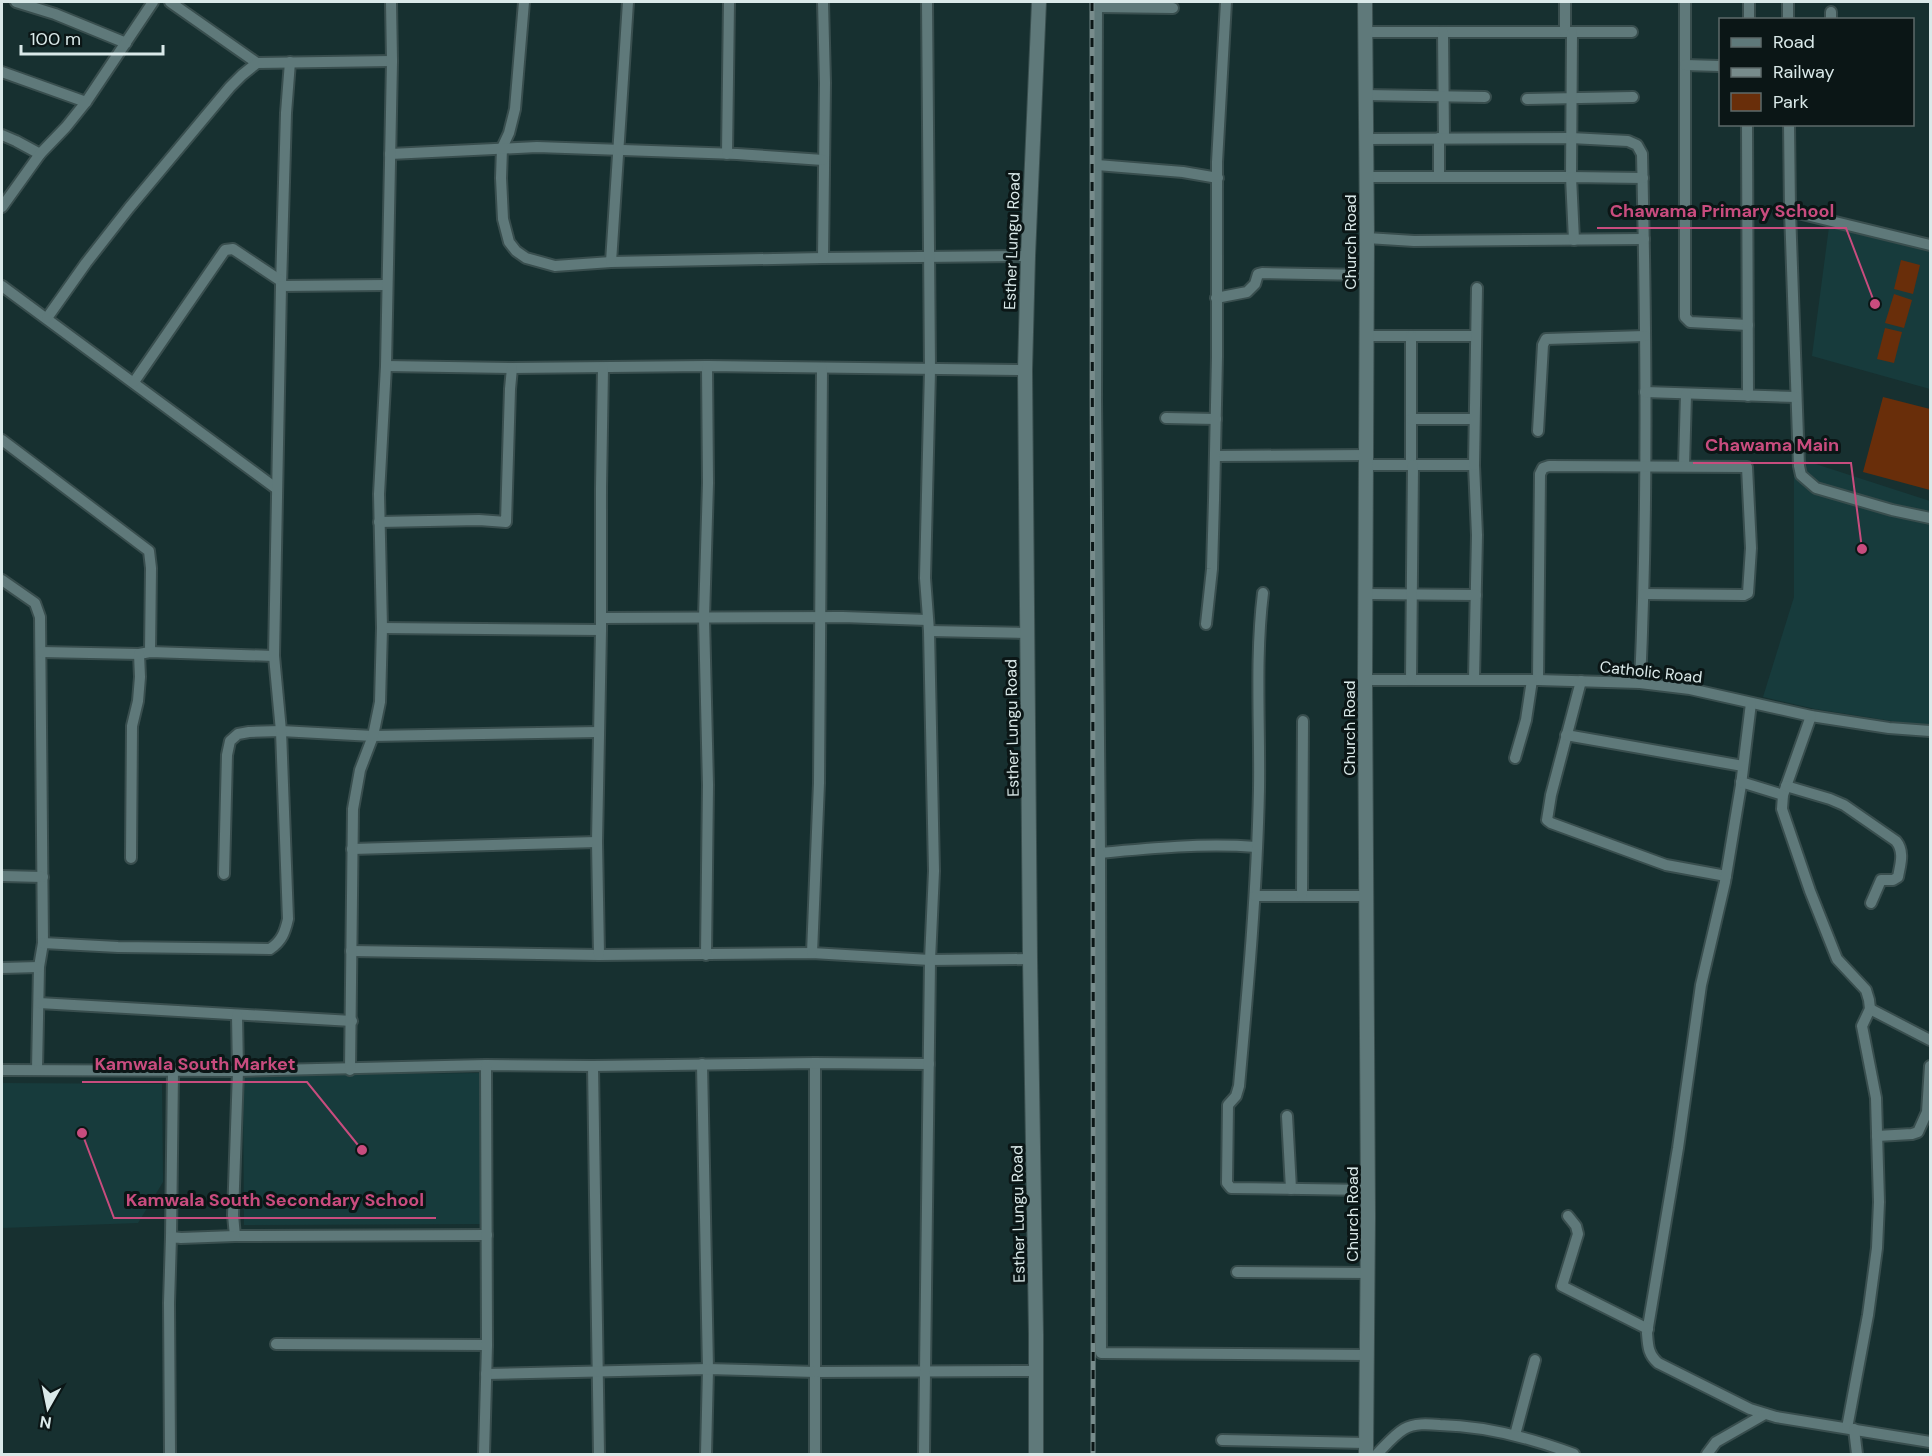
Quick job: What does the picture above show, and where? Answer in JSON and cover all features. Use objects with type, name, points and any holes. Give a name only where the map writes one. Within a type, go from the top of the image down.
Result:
[{"type":"street","points":[[16,2],[55,14],[126,43]]},
{"type":"street","points":[[2,207],[6,193],[86,102],[153,2]]},
{"type":"street","points":[[170,2],[256,63],[392,61]]},
{"type":"street","points":[[350,1070],[352,809],[360,770],[373,736],[380,702],[382,628],[379,494],[386,366],[392,2]]},
{"type":"street","points":[[524,2],[515,109],[509,133],[502,148],[501,178],[503,219],[509,242],[526,258],[555,266],[611,262],[1028,256]]},
{"type":"street","points":[[611,262],[628,2]]},
{"type":"street","points":[[727,154],[729,2]]},
{"type":"street","points":[[823,2],[825,83],[823,258]]},
{"type":"street","points":[[924,1455],[928,1064],[934,871],[925,578],[930,370],[927,2]]},
{"type":"street","name":"Esther Lungu Road","points":[[1036,1455],[1025,370],[1039,2]]},
{"type":"street","points":[[1206,624],[1212,569],[1218,178],[1226,2]]},
{"type":"street","name":"Church Road","points":[[1365,2],[1368,1190],[1366,1449]]},
{"type":"street","points":[[1565,2],[1569,32],[1574,240]]},
{"type":"street","points":[[1684,2],[1685,316],[1690,322],[1748,325]]},
{"type":"street","points":[[1749,2],[1749,18]]},
{"type":"street","points":[[1788,2],[1788,18]]},
{"type":"street","points":[[1173,8],[1097,4],[1096,399],[1101,1353],[1367,1355]]},
{"type":"street","points":[[1365,32],[1632,33]]},
{"type":"street","points":[[1440,177],[1444,96],[1443,32]]},
{"type":"street","points":[[43,943],[118,947],[270,949],[277,944],[285,932],[288,919],[281,731],[274,657],[281,284],[286,113],[290,62]]},
{"type":"street","points":[[47,318],[129,208],[231,87],[256,63]]},
{"type":"street","points":[[1684,65],[1719,66]]},
{"type":"street","points":[[2,72],[86,102]]},
{"type":"street","points":[[1365,95],[1485,97]]},
{"type":"street","points":[[1527,99],[1633,97]]},
{"type":"street","points":[[1747,126],[1748,396]]},
{"type":"street","points":[[1789,126],[1796,397],[1801,475],[1816,488],[1892,510],[1930,518]]},
{"type":"street","points":[[2,135],[40,154]]},
{"type":"street","points":[[1366,139],[1571,138],[1628,141],[1637,145],[1642,154],[1645,392],[1644,594],[1640,683]]},
{"type":"street","points":[[390,154],[537,147],[823,160]]},
{"type":"street","points":[[1097,165],[1183,172],[1218,178]]},
{"type":"street","points":[[1366,177],[1643,178]]},
{"type":"street","points":[[1790,211],[1930,245]]},
{"type":"street","points":[[1367,238],[1414,241],[1644,239]]},
{"type":"street","points":[[134,382],[225,250],[233,249],[281,284],[386,285]]},
{"type":"street","points":[[1216,298],[1247,292],[1255,284],[1258,274],[1262,273],[1366,275]]},
{"type":"street","points":[[2,286],[277,489]]},
{"type":"street","points":[[1473,679],[1477,534],[1474,419],[1477,288]]},
{"type":"street","points":[[1366,336],[1476,336]]},
{"type":"street","points":[[1410,680],[1411,336]]},
{"type":"street","points":[[1538,431],[1543,345],[1546,339],[1645,336]]},
{"type":"street","points":[[386,366],[512,368],[707,366],[1025,370]]},
{"type":"street","points":[[706,955],[708,785],[704,618],[708,483],[707,366]]},
{"type":"street","points":[[380,522],[479,520],[506,522],[512,368]]},
{"type":"street","points":[[599,955],[597,842],[603,368]]},
{"type":"street","points":[[812,953],[819,783],[822,368]]},
{"type":"street","points":[[1645,392],[1796,397]]},
{"type":"street","points":[[1684,466],[1686,394]]},
{"type":"street","points":[[1166,418],[1216,419]]},
{"type":"street","points":[[1411,419],[1474,419]]},
{"type":"street","points":[[2,440],[149,551],[151,568],[144,653],[132,726],[132,858]]},
{"type":"street","points":[[1215,456],[1367,460],[1412,465],[1474,465]]},
{"type":"street","points":[[1515,758],[1535,680],[1540,474],[1543,468],[1549,466],[1747,467],[1751,548],[1748,593],[1744,595],[1644,594]]},
{"type":"street","points":[[2,580],[35,603],[40,617],[43,943],[39,968],[37,1070]]},
{"type":"street","points":[[1263,593],[1259,651],[1256,896],[1239,1086],[1236,1096],[1228,1105],[1227,1183],[1228,1187],[1232,1188],[1368,1190]]},
{"type":"street","points":[[1366,594],[1476,595]]},
{"type":"street","points":[[382,628],[601,624],[704,618],[819,618],[1027,633]]},
{"type":"street","points":[[41,652],[274,657]]},
{"type":"street","name":"Catholic Road","points":[[1365,680],[1473,679],[1640,683],[1690,690],[1811,716],[1889,728],[1930,731]]},
{"type":"street","points":[[1581,681],[1547,820],[1551,824],[1666,865],[1726,876]]},
{"type":"street","points":[[1751,703],[1726,876],[1701,985],[1648,1329],[1650,1356],[1658,1363],[1749,1408],[1776,1417],[1930,1442]]},
{"type":"street","points":[[1811,716],[1784,791],[1782,810],[1832,947],[1844,968],[1866,990],[1870,1009],[1862,1026],[1876,1098],[1879,1202],[1877,1248],[1851,1429],[1857,1455]]},
{"type":"street","points":[[1302,896],[1303,722]]},
{"type":"street","points":[[224,874],[227,755],[230,741],[238,734],[281,731],[373,736],[599,732]]},
{"type":"street","points":[[1566,735],[1743,766]]},
{"type":"street","points":[[1741,782],[1830,799],[1844,805],[1900,846],[1902,852],[1898,877],[1893,880],[1881,880],[1871,903]]},
{"type":"street","points":[[352,849],[597,842]]},
{"type":"street","points":[[1100,853],[1230,845],[1256,847]]},
{"type":"street","points":[[2,876],[43,877]]},
{"type":"street","points":[[1256,896],[1366,896]]},
{"type":"street","points":[[351,951],[599,955],[812,953],[930,960],[1030,959]]},
{"type":"street","points":[[2,968],[39,968]]},
{"type":"street","points":[[39,1003],[352,1021]]},
{"type":"street","points":[[1870,1009],[1930,1040]]},
{"type":"street","points":[[235,1236],[237,1015]]},
{"type":"street","points":[[815,1063],[815,1455]]},
{"type":"street","points":[[702,1064],[708,1369],[706,1455]]},
{"type":"street","points":[[2,1071],[350,1070],[486,1065],[928,1064]]},
{"type":"street","points":[[484,1455],[488,1235],[486,1065]]},
{"type":"street","points":[[593,1066],[599,1455]]},
{"type":"street","points":[[1877,1136],[1918,1132],[1927,1112],[1930,1066]]},
{"type":"street","points":[[170,1455],[168,1303],[173,1071]]},
{"type":"street","points":[[1287,1116],[1291,1189]]},
{"type":"street","points":[[1568,1216],[1576,1226],[1578,1234],[1562,1286],[1648,1329]]},
{"type":"street","points":[[171,1237],[488,1235]]},
{"type":"street","points":[[1238,1272],[1368,1273]]},
{"type":"street","points":[[276,1344],[487,1345]]},
{"type":"street","points":[[1515,1435],[1535,1360]]},
{"type":"street","points":[[486,1374],[708,1369],[816,1372],[1036,1371]]},
{"type":"street","points":[[1707,1455],[1716,1442],[1765,1413]]},
{"type":"street","points":[[1377,1455],[1404,1429],[1414,1425],[1459,1425],[1488,1428],[1550,1445],[1574,1455]]},
{"type":"street","points":[[1222,1440],[1366,1449]]},
{"type":"shaded area","points":[[1829,227],[1930,252],[1930,389],[1812,356]]},
{"type":"shaded area","points":[[1794,457],[1930,501],[1930,727],[1815,709],[1763,697],[1794,597]]},
{"type":"shaded area","points":[[480,1073],[482,1224],[244,1225],[243,1076]]},
{"type":"shaded area","points":[[2,1083],[162,1084],[163,1182],[138,1223],[2,1228]]},
{"type":"green space","points":[[1901,260],[1920,265],[1913,294],[1894,289]]},
{"type":"green space","points":[[1894,294],[1912,300],[1904,328],[1885,323]]},
{"type":"green space","points":[[1885,328],[1902,332],[1894,363],[1877,359]]},
{"type":"green space","points":[[1883,397],[1930,409],[1930,490],[1863,472]]},
{"type":"railway","points":[[1092,2],[1093,1454]]},
{"type":"place","name":"Chawama Primary School","points":[[1875,304]]},
{"type":"place","name":"Chawama Main","points":[[1862,549]]},
{"type":"place","name":"Kamwala South Secondary School","points":[[82,1133]]},
{"type":"place","name":"Kamwala South Market","points":[[362,1150]]}]
